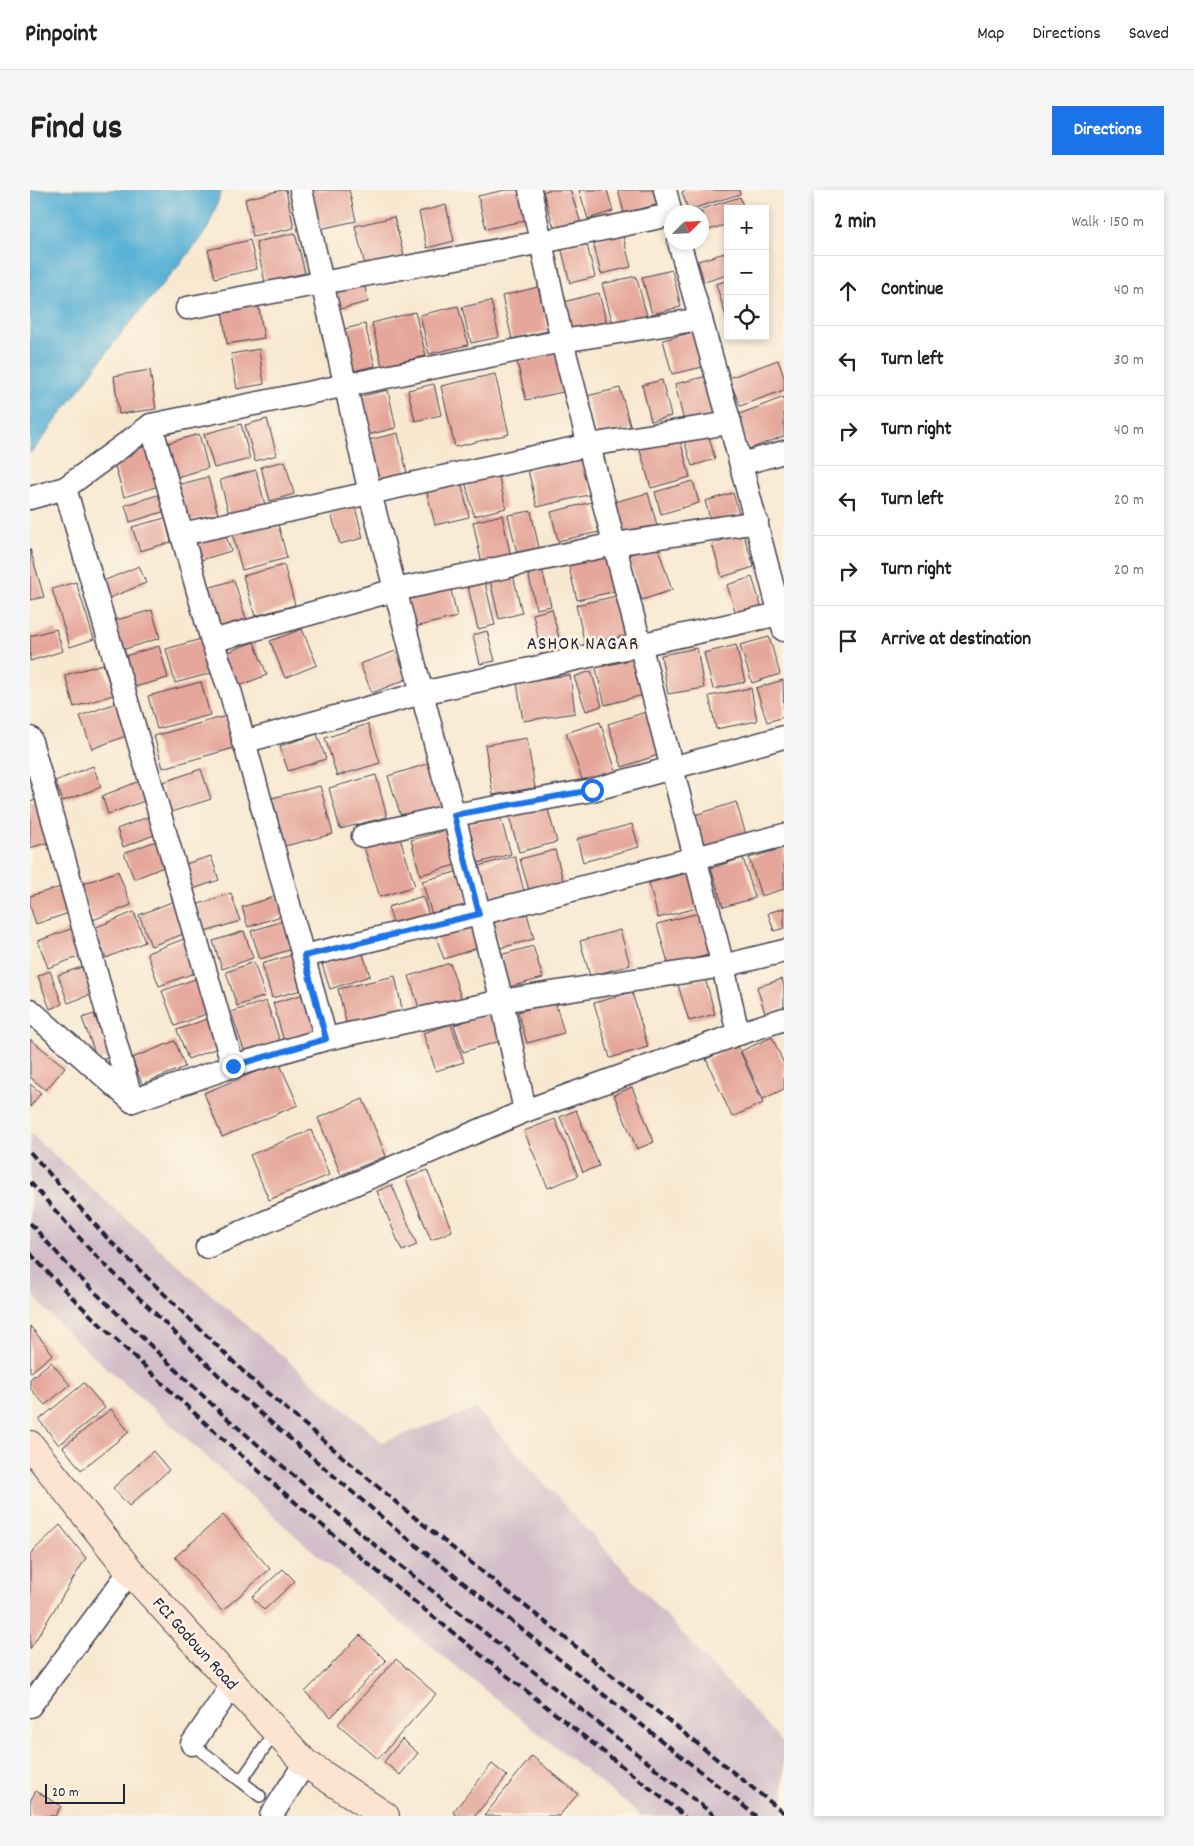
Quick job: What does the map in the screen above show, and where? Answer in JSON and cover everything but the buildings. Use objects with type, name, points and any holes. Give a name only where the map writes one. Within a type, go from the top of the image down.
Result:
[{"type":"street","points":[[301,190],[370,493],[502,1001],[525,1111]]},
{"type":"street","points":[[530,190],[562,341],[723,966],[738,1034]]},
{"type":"street","points":[[664,190],[668,205]]},
{"type":"street","points":[[187,308],[664,217]]},
{"type":"street","points":[[243,742],[422,693],[640,645],[783,619],[681,250]]},
{"type":"street","points":[[30,498],[65,488],[151,424],[562,341],[701,319]]},
{"type":"street","points":[[182,534],[590,445],[730,423]]},
{"type":"street","points":[[151,424],[212,641],[231,694],[326,1039]]},
{"type":"street","points":[[741,464],[784,452]]},
{"type":"street","points":[[65,488],[233,1066]]},
{"type":"street","points":[[212,641],[395,590],[615,544],[757,522]]},
{"type":"street","points":[[363,836],[454,815],[592,790],[784,737]]},
{"type":"street","points":[[30,738],[132,1100]]},
{"type":"street","points":[[304,956],[479,914],[784,835]]},
{"type":"street","points":[[132,1100],[233,1066],[326,1039],[502,1001],[723,966],[784,951]]},
{"type":"street","points":[[30,1010],[132,1100]]},
{"type":"street","points":[[208,1247],[525,1111],[738,1034],[784,1020]]},
{"type":"street","name":"FCI Godown Road","points":[[30,1445],[130,1571],[305,1763],[385,1816]]},
{"type":"street","points":[[30,1706],[130,1571]]},
{"type":"street","points":[[192,1744],[233,1684]]},
{"type":"street","points":[[271,1816],[305,1763]]},
{"type":"lane","points":[[241,1781],[276,1731]]},
{"type":"lane","points":[[192,1744],[260,1796]]},
{"type":"shaded area","points":[[30,1133],[191,1277],[382,1442],[476,1409],[784,1744],[784,1816],[642,1816],[323,1560],[62,1328],[30,1292]]},
{"type":"water","points":[[30,190],[222,190],[208,228],[119,336],[30,453]]},
{"type":"railway","points":[[30,1152],[107,1238],[251,1379],[404,1509],[784,1813]]},
{"type":"railway","points":[[30,1182],[92,1252],[238,1394],[391,1525],[756,1816]]},
{"type":"railway","points":[[30,1223],[74,1272],[221,1413],[371,1542],[715,1816]]},
{"type":"railway","points":[[30,1253],[78,1303],[160,1381],[287,1495],[484,1658],[685,1816]]},
{"type":"district","name":"ASHOK NAGAR","points":[[583,642]]},
{"type":"route","points":[[233,1066],[326,1039],[304,956],[479,914],[454,815],[592,790]]}]
